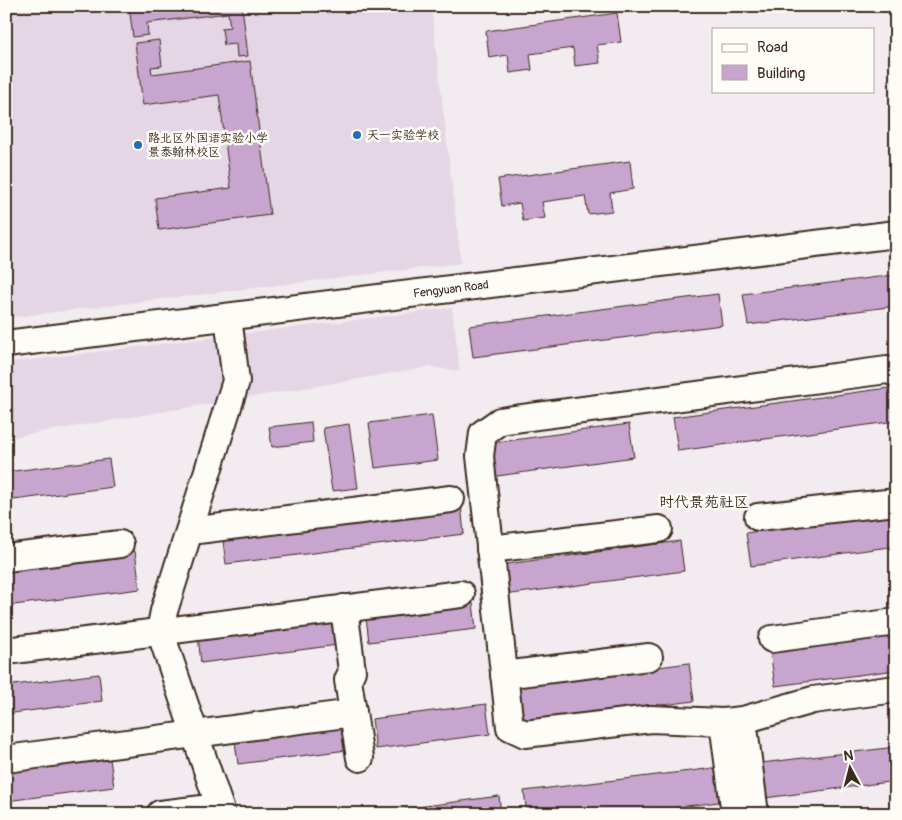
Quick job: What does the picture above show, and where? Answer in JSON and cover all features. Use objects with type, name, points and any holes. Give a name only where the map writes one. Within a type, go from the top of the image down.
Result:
[{"type":"street","name":"Fengyuan Road","points":[[6,344],[896,234]]},
{"type":"street","points":[[160,814],[220,810],[160,631],[164,610],[236,381],[228,317]]},
{"type":"street","points":[[896,373],[887,370],[500,421],[483,433],[480,456],[510,727],[525,734],[652,719],[733,721],[813,700],[896,689]]},
{"type":"street","points":[[190,531],[451,499]]},
{"type":"street","points":[[758,516],[896,502]]},
{"type":"street","points":[[490,548],[659,529]]},
{"type":"street","points":[[6,558],[120,544]]},
{"type":"street","points":[[6,651],[461,594]]},
{"type":"street","points":[[344,608],[352,671],[348,680],[360,758]]},
{"type":"street","points":[[772,639],[896,622]]},
{"type":"street","points":[[504,675],[649,657]]},
{"type":"street","points":[[6,759],[353,713]]},
{"type":"street","points":[[733,721],[736,814]]},
{"type":"street","points":[[733,721],[755,814]]},
{"type":"shaded area","name":"路北区外国语实验小学 景泰翰林校区","points":[[6,6],[431,6],[461,263],[6,318]]},
{"type":"shaded area","points":[[452,308],[460,371],[429,367],[6,438],[6,363]]},
{"type":"building","points":[[129,6],[242,6],[248,56],[237,57],[236,44],[224,45],[222,28],[230,27],[228,13],[147,23],[148,35],[133,37]]},
{"type":"building","points":[[617,13],[621,42],[597,45],[600,63],[575,66],[573,48],[530,54],[532,70],[510,73],[508,55],[489,58],[486,31]]},
{"type":"building","points":[[159,40],[162,66],[151,67],[152,74],[250,61],[270,215],[159,230],[155,198],[231,188],[219,95],[143,105],[135,43]]},
{"type":"building","points":[[630,161],[633,189],[610,193],[612,211],[588,214],[585,196],[542,202],[545,218],[523,221],[520,203],[502,206],[498,179]]},
{"type":"building","points":[[894,275],[896,306],[748,325],[743,294]]},
{"type":"building","points":[[718,294],[722,325],[473,357],[469,326]]},
{"type":"building","points":[[896,387],[896,421],[678,451],[673,417]]},
{"type":"building","points":[[432,415],[438,460],[375,468],[369,423]]},
{"type":"building","points":[[311,422],[313,442],[272,447],[269,427]]},
{"type":"building","points":[[349,424],[358,488],[332,491],[323,428]]},
{"type":"building","points":[[629,424],[634,457],[490,477],[485,444]]},
{"type":"building","points":[[109,459],[113,487],[6,501],[6,472]]},
{"type":"building","points":[[461,504],[464,534],[226,564],[222,533]]},
{"type":"building","points":[[896,512],[896,546],[751,566],[746,533]]},
{"type":"building","points":[[680,541],[684,571],[504,595],[499,565]]},
{"type":"building","points":[[135,551],[140,589],[6,606],[6,568]]},
{"type":"building","points":[[473,603],[476,629],[369,642],[366,617]]},
{"type":"building","points":[[342,616],[345,644],[201,663],[198,636]]},
{"type":"building","points":[[896,634],[896,670],[775,686],[770,650]]},
{"type":"building","points":[[689,663],[694,701],[520,724],[515,686]]},
{"type":"building","points":[[99,674],[102,701],[6,714],[6,686]]},
{"type":"building","points":[[486,704],[490,734],[376,749],[372,719]]},
{"type":"building","points":[[342,712],[347,750],[238,764],[233,727]]},
{"type":"building","points":[[896,747],[896,781],[765,798],[761,763]]},
{"type":"building","points":[[110,759],[114,787],[6,801],[6,773]]},
{"type":"building","points":[[715,768],[719,802],[623,814],[527,814],[524,791]]},
{"type":"building","points":[[499,796],[501,814],[367,814]]},
{"type":"place","name":"天一实验学校","points":[[357,135]]},
{"type":"place","name":"路北区外国语实验小学 景泰翰林校区","points":[[138,145]]},
{"type":"district","name":"时代景苑社区","points":[[704,502]]}]
